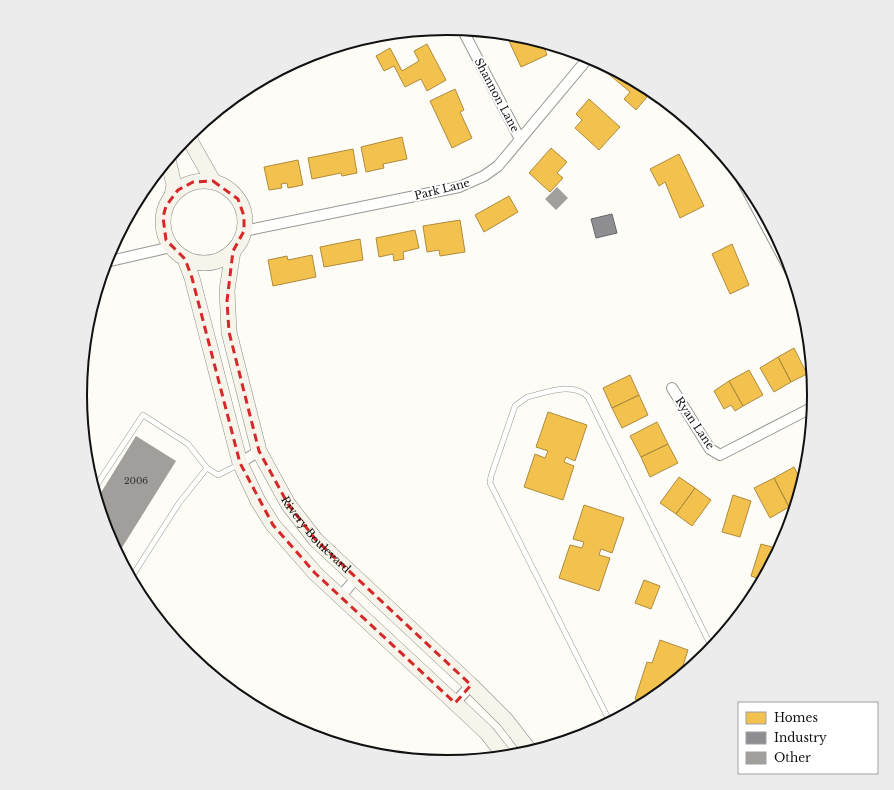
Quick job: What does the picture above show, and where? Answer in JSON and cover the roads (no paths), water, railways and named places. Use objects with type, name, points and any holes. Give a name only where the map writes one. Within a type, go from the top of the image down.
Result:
[{"type":"street","name":"Shannon Lane","points":[[465,36],[520,139]]},
{"type":"street","name":"Park Lane","points":[[244,231],[459,187],[484,176],[498,166],[584,62]]},
{"type":"street","points":[[191,141],[214,181],[230,190],[238,199],[244,216],[244,231],[240,242],[233,251],[216,262],[206,264],[185,259],[171,247],[165,234],[163,217],[166,206],[178,190],[193,182],[214,181]]},
{"type":"street","points":[[170,166],[174,185],[172,196]]},
{"type":"street","points":[[113,260],[171,247]]},
{"type":"street","name":"Rivery Boulevard","points":[[233,251],[227,290],[229,332],[260,451],[288,504],[316,540],[471,685],[506,720],[526,746]]},
{"type":"street","points":[[185,259],[192,278],[240,463],[258,500],[273,525],[315,573],[455,703],[486,733],[501,751]]},
{"type":"street","name":"Ryan Lane","points":[[672,388],[710,449],[720,455],[806,410]]},
{"type":"street","points":[[240,463],[260,451]]},
{"type":"street","points":[[341,596],[357,577]]},
{"type":"street","points":[[455,703],[471,685]]},
{"type":"lane","points":[[608,717],[490,483],[491,476],[515,406],[520,400],[527,397],[571,388],[583,392],[588,397],[709,642]]},
{"type":"lane","points":[[98,483],[143,415],[188,444],[207,468],[218,475],[240,463]]},
{"type":"lane","points":[[134,573],[179,503],[207,468]]}]
